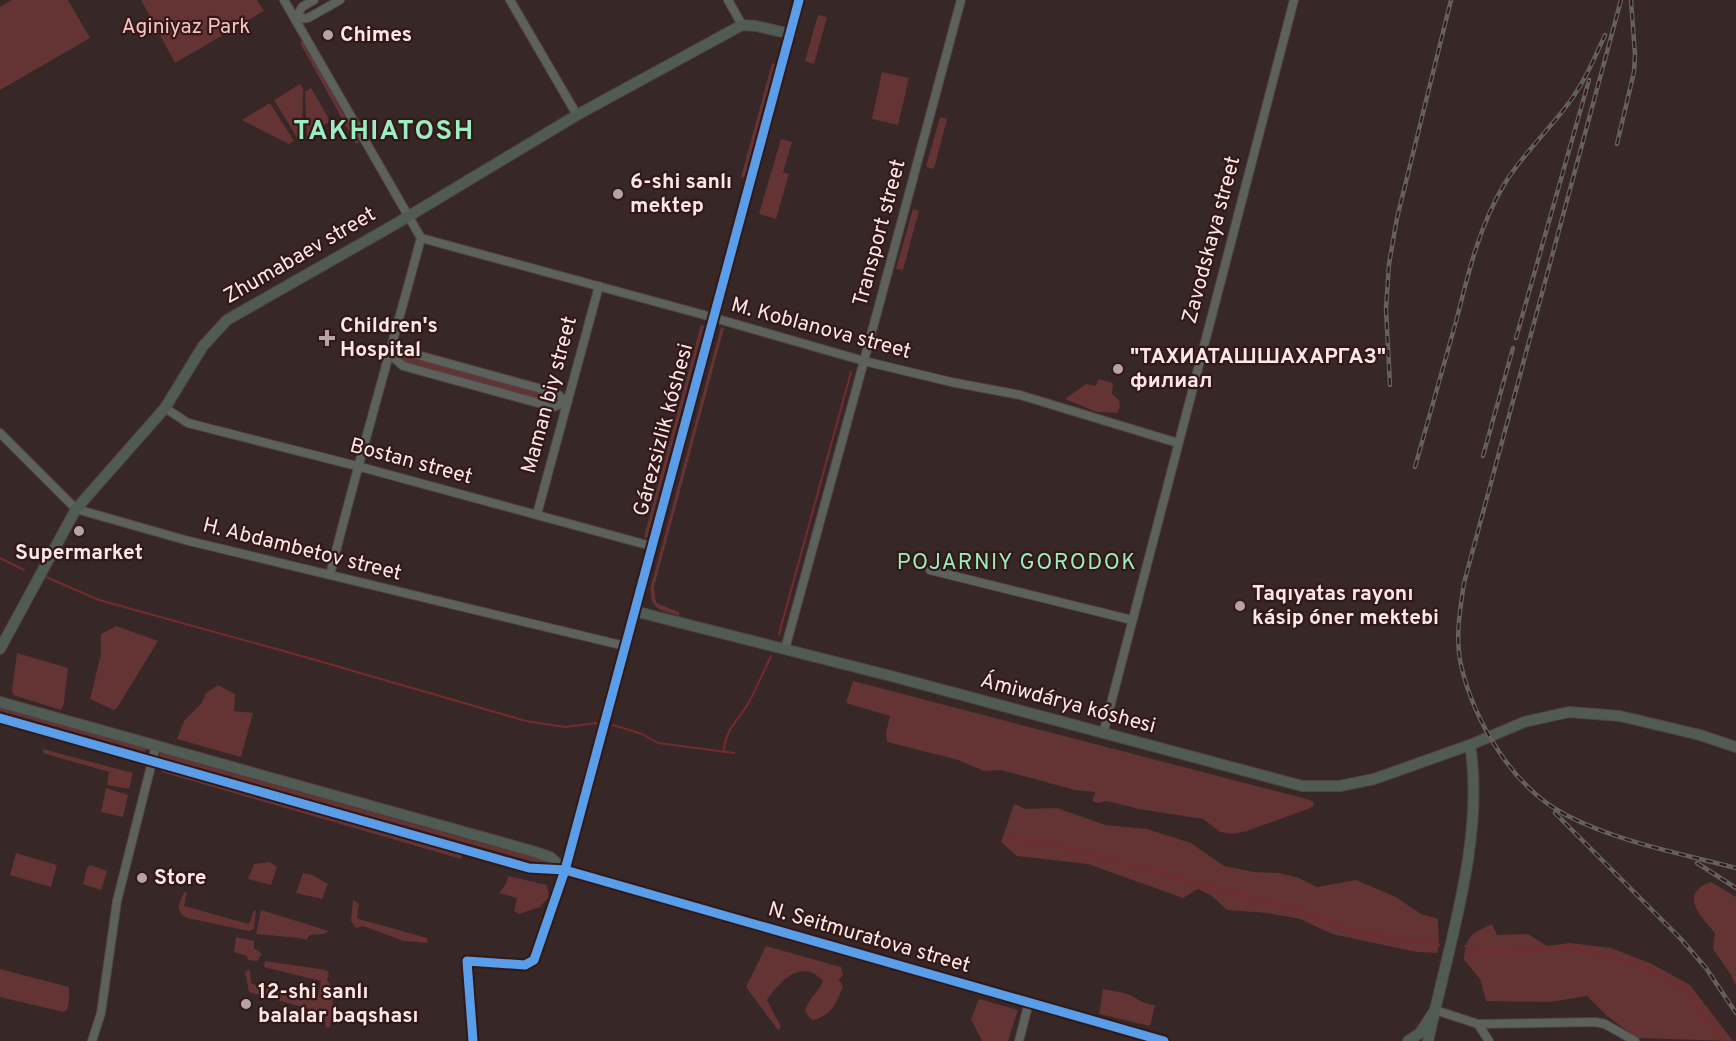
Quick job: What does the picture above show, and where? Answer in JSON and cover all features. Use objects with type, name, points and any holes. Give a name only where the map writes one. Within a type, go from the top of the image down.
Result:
[{"type":"street","points":[[284,0],[421,238],[357,466],[330,575]]},
{"type":"street","points":[[295,19],[302,7],[314,0]]},
{"type":"street","points":[[295,19],[308,18],[340,0]]},
{"type":"street","points":[[510,0],[578,115]]},
{"type":"street","points":[[728,0],[742,25],[790,34]]},
{"type":"street","name":"Gárezsizlik kóshesi","points":[[565,870],[800,0]]},
{"type":"street","name":"Transport street","points":[[785,649],[961,0]]},
{"type":"street","name":"Zavodskaya street","points":[[1103,734],[1294,0]]},
{"type":"street","name":"Zhumabaev street","points":[[0,650],[76,509],[165,408],[203,346],[227,320],[578,115],[742,25]]},
{"type":"street","name":"M. Koblanova street","points":[[421,238],[864,361],[951,382],[1020,395],[1178,443]]},
{"type":"street","name":"Maman biy street","points":[[537,514],[599,286]]},
{"type":"street","points":[[390,354],[407,352],[556,393],[567,402]]},
{"type":"street","points":[[390,354],[403,366],[553,406],[567,402]]},
{"type":"street","name":"Bostan street","points":[[165,408],[188,423],[357,466],[651,546]]},
{"type":"street","name":"H. Abdambetov street","points":[[0,433],[76,509],[185,540],[625,646]]},
{"type":"street","points":[[930,570],[1132,620]]},
{"type":"street","name":"Ámiwdárya kóshesi","points":[[634,611],[1302,786],[1340,786],[1374,779],[1489,738],[1524,722],[1569,712],[1620,716],[1700,735],[1736,747]]},
{"type":"street","points":[[0,702],[532,851],[550,857],[565,870]]},
{"type":"street","points":[[0,718],[529,868],[565,870]]},
{"type":"street","points":[[1428,1041],[1461,902],[1472,820],[1473,764],[1470,745]]},
{"type":"street","points":[[92,1041],[101,1013],[117,901],[156,746]]},
{"type":"street","points":[[473,1041],[467,961],[525,965],[534,960],[565,870]]},
{"type":"street","name":"N. Seitmuratova street","points":[[565,870],[1159,1040]]},
{"type":"street","points":[[1019,1041],[1029,1002]]},
{"type":"street","points":[[1435,1010],[1478,1024],[1595,1022],[1605,1024],[1635,1041]]},
{"type":"street","points":[[1408,1041],[1420,1033],[1435,1010]]},
{"type":"street","points":[[1478,1024],[1489,1041]]},
{"type":"green space","points":[[12,0],[68,0],[90,38],[0,90],[0,7]]},
{"type":"green space","name":"Aginiyaz Park","points":[[141,0],[257,0],[264,11],[175,63]]},
{"type":"green space","points":[[818,15],[827,17],[814,64],[805,61]]},
{"type":"green space","points":[[303,41],[359,142],[356,144],[300,43]]},
{"type":"green space","points":[[772,63],[775,64],[745,178],[741,177]]},
{"type":"green space","points":[[882,72],[909,78],[898,125],[872,119]]},
{"type":"green space","points":[[300,84],[303,89],[302,136],[298,139],[274,100]]},
{"type":"green space","points":[[311,88],[330,121],[307,137],[305,92]]},
{"type":"green space","points":[[270,103],[294,141],[289,144],[242,120]]},
{"type":"green space","points":[[940,117],[947,119],[934,169],[926,167]]},
{"type":"green space","points":[[781,139],[792,142],[783,172],[789,174],[776,219],[759,214]]},
{"type":"green space","points":[[913,209],[919,211],[903,270],[896,269]]},
{"type":"green space","points":[[701,325],[704,326],[647,538],[644,537]]},
{"type":"green space","points":[[721,327],[724,328],[654,587],[656,603],[679,612],[679,616],[661,610],[654,604],[651,586]]},
{"type":"green space","points":[[404,355],[553,395],[555,399],[552,402],[403,362],[401,358]]},
{"type":"green space","points":[[1098,379],[1113,383],[1112,394],[1119,400],[1120,406],[1117,413],[1097,412],[1065,399],[1086,384],[1096,386]]},
{"type":"green space","points":[[116,626],[158,641],[114,710],[90,699],[101,654],[101,634]]},
{"type":"green space","points":[[17,653],[68,668],[64,703],[61,710],[13,695]]},
{"type":"green space","points":[[853,681],[1310,800],[1314,802],[1313,807],[1233,834],[1220,832],[1203,819],[1139,809],[1106,801],[1098,803],[1092,801],[1095,792],[1075,790],[1001,770],[984,771],[958,760],[887,742],[886,733],[890,716],[846,703]]},
{"type":"green space","points":[[218,685],[235,694],[234,711],[253,713],[241,757],[177,739],[184,721],[201,704],[206,693]]},
{"type":"green space","points":[[0,707],[146,749],[145,752],[0,711]]},
{"type":"green space","points":[[43,749],[133,773],[129,789],[107,785],[109,772],[43,753]]},
{"type":"green space","points":[[160,753],[546,861],[545,865],[159,757]]},
{"type":"green space","points":[[163,768],[462,855],[461,859],[161,772]]},
{"type":"green space","points":[[106,788],[128,795],[123,817],[101,812]]},
{"type":"green space","points":[[1014,804],[1026,809],[1057,808],[1105,825],[1147,829],[1191,843],[1224,866],[1254,872],[1279,873],[1299,878],[1317,887],[1356,880],[1396,897],[1421,914],[1438,919],[1437,953],[1417,952],[1332,934],[1300,919],[1267,913],[1227,910],[1212,896],[1198,889],[1183,898],[1088,864],[1017,856],[1001,842]]},
{"type":"green space","points":[[16,853],[57,865],[51,887],[10,875]]},
{"type":"green space","points":[[270,862],[277,867],[271,885],[248,879],[254,864]]},
{"type":"green space","points":[[90,865],[107,871],[101,890],[83,884]]},
{"type":"green space","points":[[303,873],[328,884],[322,899],[296,893]]},
{"type":"green space","points":[[508,876],[547,885],[549,897],[540,907],[519,914],[514,911],[517,898],[499,893],[506,884]]},
{"type":"green space","points":[[1711,882],[1736,897],[1736,986],[1713,949],[1715,933],[1695,906],[1695,893]]},
{"type":"green space","points":[[184,892],[187,892],[184,906],[249,924],[254,910],[256,911],[254,929],[249,931],[187,918],[182,915],[178,907]]},
{"type":"green space","points":[[353,900],[359,904],[357,918],[427,938],[428,943],[404,941],[363,926],[356,928],[351,921]]},
{"type":"green space","points":[[261,910],[329,931],[324,934],[310,935],[306,940],[256,934]]},
{"type":"green space","points":[[1492,924],[1497,935],[1528,934],[1547,946],[1570,943],[1611,948],[1652,964],[1690,985],[1733,1041],[1637,1038],[1607,1016],[1587,996],[1549,1002],[1486,1001],[1480,979],[1464,960],[1466,945],[1471,936]]},
{"type":"green space","points":[[236,937],[254,941],[254,948],[262,954],[257,961],[248,960],[247,956],[234,952]]},
{"type":"green space","points":[[766,946],[841,967],[843,975],[839,980],[843,986],[829,1012],[812,1020],[805,1012],[823,981],[815,974],[799,972],[778,986],[767,1000],[781,1027],[778,1030],[746,987]]},
{"type":"green space","points":[[265,961],[326,970],[329,973],[327,980],[334,989],[330,1027],[326,1028],[324,1013],[249,992],[245,971],[250,970],[251,983],[317,1000],[321,981],[264,967]]},
{"type":"green space","points":[[0,969],[69,987],[67,1010],[63,1012],[0,997]]},
{"type":"green space","points":[[1103,989],[1125,993],[1155,1005],[1150,1026],[1099,1014]]},
{"type":"green space","points":[[979,999],[1018,1010],[1008,1041],[982,1041],[971,1019]]},
{"type":"waterway","points":[[779,634],[851,372]]},
{"type":"waterway","points":[[0,558],[24,570]]},
{"type":"waterway","points":[[46,577],[99,600],[526,721],[565,727],[597,723]]},
{"type":"waterway","points":[[724,752],[726,737],[749,702],[771,656]]},
{"type":"waterway","points":[[613,725],[642,734],[658,743],[734,753]]},
{"type":"waterway","points":[[1010,838],[1065,848],[1302,911],[1349,930],[1439,945]]},
{"type":"waterway","points":[[1465,946],[1488,953],[1569,947],[1645,967],[1689,993],[1722,1041]]},
{"type":"railway","points":[[1390,385],[1386,309],[1389,264],[1397,218],[1451,0]]},
{"type":"railway","points":[[1621,0],[1464,583],[1459,624],[1459,655],[1475,708],[1498,751],[1529,788],[1547,803],[1566,815],[1606,833],[1736,868]]},
{"type":"railway","points":[[1617,144],[1634,72],[1631,0]]},
{"type":"railway","points":[[1456,322],[1475,251],[1496,199],[1520,162],[1574,96],[1605,35]]},
{"type":"railway","points":[[1516,338],[1589,80]]},
{"type":"railway","points":[[1415,467],[1455,325]]},
{"type":"railway","points":[[1483,456],[1513,348]]},
{"type":"railway","points":[[1555,813],[1680,938],[1706,968],[1736,1013]]},
{"type":"railway","points":[[1697,863],[1736,888]]},
{"type":"cycle path","points":[[473,1041],[467,961],[525,965],[534,960],[565,870],[799,0]]},
{"type":"cycle path","points":[[0,718],[529,868],[565,870],[1164,1041]]},
{"type":"place","name":"Chimes","points":[[328,35]]},
{"type":"place","name":"6-shi sanlı mektep","points":[[618,194]]},
{"type":"place","name":"Children's Hospital","points":[[327,338]]},
{"type":"place","name":"\"ТАХИАТАШШАХАРГАЗ\" филиал","points":[[1118,369]]},
{"type":"place","name":"Supermarket","points":[[79,531]]},
{"type":"place","name":"Taqıyatas rayonı kásip óner mektebi","points":[[1240,606]]},
{"type":"place","name":"Store","points":[[142,878]]},
{"type":"place","name":"12-shi sanlı balalar baqshası","points":[[246,1004]]},
{"type":"district","name":"TAKHIATOSH","points":[[384,132]]},
{"type":"district","name":"POJARNIY GORODOK","points":[[1017,563]]}]
